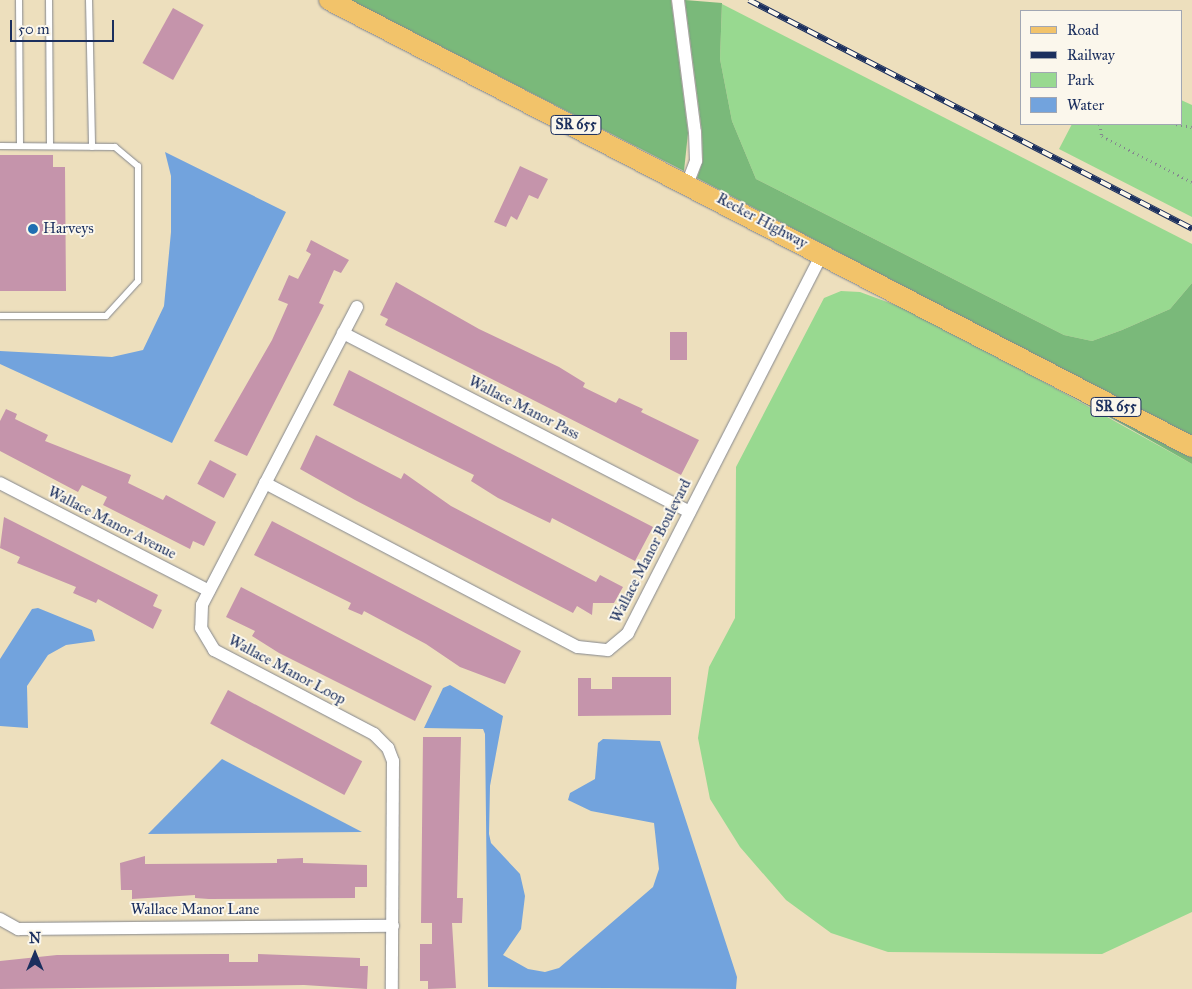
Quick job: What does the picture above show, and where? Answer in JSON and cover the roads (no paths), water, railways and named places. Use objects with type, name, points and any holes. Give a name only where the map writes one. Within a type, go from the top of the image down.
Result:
[{"type":"main road","name":"Recker Highway","points":[[329,0],[688,182],[1192,447]]},
{"type":"street","points":[[678,0],[695,132],[696,161],[688,182]]},
{"type":"street","name":"Wallace Manor Boulevard","points":[[266,483],[595,652],[618,646],[628,633],[823,252]]},
{"type":"street","name":"Wallace Manor Loop","points":[[357,307],[202,605],[201,628],[214,650],[374,734],[388,748],[393,761],[392,989]]},
{"type":"street","name":"Wallace Manor Pass","points":[[343,334],[690,512]]},
{"type":"street","name":"Wallace Manor Avenue","points":[[0,483],[209,591]]},
{"type":"street","name":"Wallace Manor Lane","points":[[0,919],[18,929],[393,926]]},
{"type":"lane","points":[[19,0],[20,146]]},
{"type":"lane","points":[[49,0],[50,146]]},
{"type":"lane","points":[[89,0],[92,147]]},
{"type":"lane","points":[[0,146],[116,147],[138,166],[138,281],[106,316],[0,316]]},
{"type":"water","points":[[165,152],[286,212],[172,443],[0,364],[0,351],[112,357],[143,350],[164,306],[171,232],[171,176]]},
{"type":"water","points":[[38,608],[92,630],[95,641],[66,645],[48,655],[27,686],[28,728],[0,726],[0,659],[32,609]]},
{"type":"water","points":[[450,685],[503,716],[490,786],[489,834],[491,843],[520,874],[525,896],[521,929],[503,955],[528,969],[545,972],[559,968],[653,887],[659,869],[654,823],[591,811],[568,800],[570,793],[595,779],[598,743],[603,739],[660,741],[737,977],[736,989],[488,987],[485,734],[483,729],[424,728],[443,688]]},
{"type":"water","points":[[222,759],[362,832],[148,834]]},
{"type":"railway","points":[[749,0],[1192,229]]},
{"type":"place","name":"Harveys","points":[[33,229]]}]
